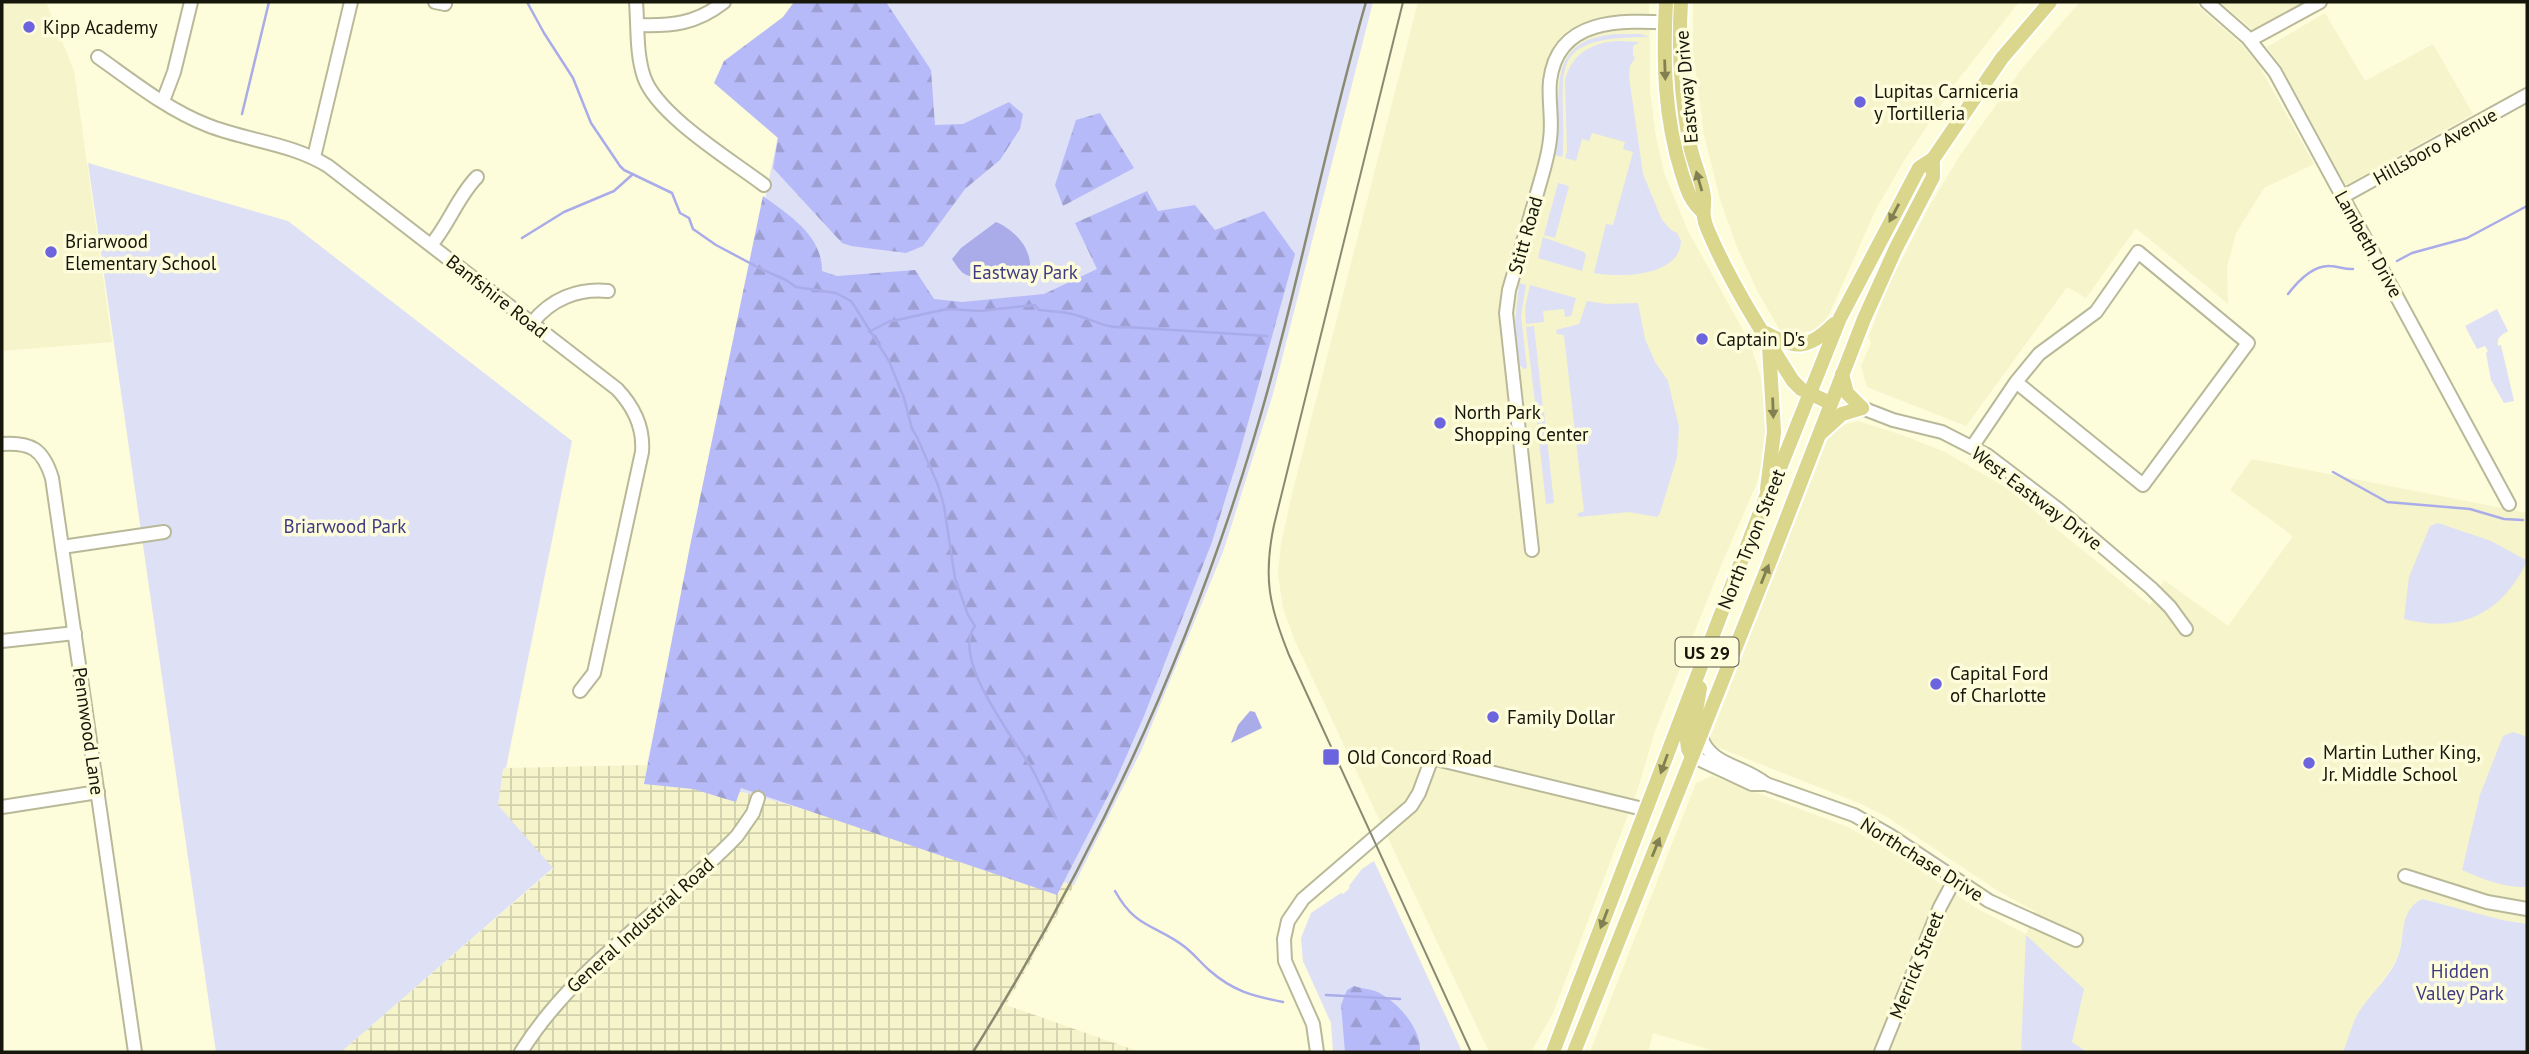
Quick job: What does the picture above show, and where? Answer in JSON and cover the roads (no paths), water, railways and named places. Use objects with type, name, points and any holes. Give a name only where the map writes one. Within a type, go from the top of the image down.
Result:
[{"type":"main road","name":"Eastway Drive","points":[[1666,2],[1672,23],[1694,163],[1704,199],[1702,211],[1706,226],[1722,259],[1793,381],[1809,393],[1830,403]]},
{"type":"main road","name":"Eastway Drive","points":[[1672,23],[1681,2]]},
{"type":"main road","name":"North Tryon Street","points":[[1553,1052],[1767,494],[1778,473],[1840,318],[1919,168],[1933,159],[2002,58],[2050,2]]},
{"type":"main road","name":"North Tryon Street","points":[[1574,1052],[1701,737],[1842,373],[1880,281],[1933,177],[1933,159]]},
{"type":"main road","points":[[1767,494],[1774,432],[1767,336],[1786,344],[1807,344],[1817,340],[1840,318]]},
{"type":"main road","points":[[1818,437],[1842,414],[1862,408],[1847,393],[1842,373]]},
{"type":"main road","points":[[1692,756],[1687,740],[1695,717],[1707,653]]},
{"type":"street","points":[[163,101],[174,72],[191,2]]},
{"type":"street","points":[[314,157],[351,2]]},
{"type":"street","points":[[636,2],[641,64],[644,78],[653,95],[684,124],[764,184]]},
{"type":"street","points":[[638,25],[691,21],[710,13],[724,2]]},
{"type":"street","name":"Lambeth Drive","points":[[2207,2],[2250,40],[2275,72],[2509,504]]},
{"type":"street","points":[[2250,40],[2320,2]]},
{"type":"street","name":"Stitt Road","points":[[1532,550],[1506,313],[1509,290],[1550,141],[1551,72],[1563,47],[1588,28],[1606,23],[1672,23]]},
{"type":"street","name":"Banfshire Road","points":[[97,57],[180,112],[210,127],[314,157],[328,166],[617,389],[632,407],[641,429],[642,452],[594,674],[580,691]]},
{"type":"street","name":"Hillsboro Avenue","points":[[2342,197],[2527,96]]},
{"type":"street","points":[[431,245],[477,177]]},
{"type":"street","points":[[1972,447],[2016,382],[2039,354],[2096,312],[2138,252],[2248,343],[2143,485],[2016,382]]},
{"type":"street","points":[[532,323],[552,303],[562,298],[592,289],[608,291]]},
{"type":"street","name":"West Eastway Drive","points":[[1862,408],[1893,421],[1942,432],[1987,455],[2058,509],[2151,588],[2170,607],[2186,629]]},
{"type":"street","name":"Pennwood Lane","points":[[2,444],[29,445],[46,462],[52,478],[135,1052]]},
{"type":"street","points":[[62,547],[164,532]]},
{"type":"street","points":[[2,641],[75,633]]},
{"type":"street","name":"Northchase Drive","points":[[1701,737],[1704,747],[1711,755],[1755,775],[1766,784],[1854,816],[1881,829],[1989,901],[2076,940]]},
{"type":"street","name":"Northchase Drive","points":[[1692,756],[1752,784],[1766,784]]},
{"type":"street","points":[[1317,1052],[1313,1024],[1286,963],[1284,939],[1288,921],[1300,901],[1409,807],[1419,793],[1432,758],[1647,810]]},
{"type":"street","points":[[2,807],[98,792]]},
{"type":"street","name":"General Industrial Road","points":[[521,1052],[543,1018],[571,987],[737,836],[753,813],[758,798]]},
{"type":"street","points":[[2405,876],[2487,902],[2527,909]]},
{"type":"street","name":"Merrick Street","points":[[1881,1052],[1940,907],[1955,879]]},
{"type":"waterway","points":[[242,114],[269,2]]},
{"type":"waterway","points":[[527,2],[573,78],[591,123],[624,170],[672,193],[680,213],[689,218],[693,229],[716,245],[796,287],[836,293],[851,301],[855,307],[889,361],[904,398],[912,429],[938,485],[944,506],[955,578],[968,615],[975,626],[970,640],[971,658],[978,678],[988,699],[1032,769],[1056,818]]},
{"type":"waterway","points":[[522,238],[564,212],[614,191],[633,174]]},
{"type":"waterway","points":[[2397,261],[2412,253],[2467,238],[2527,206]]},
{"type":"waterway","points":[[2288,294],[2301,279],[2318,268],[2330,266],[2353,269]]},
{"type":"waterway","points":[[869,332],[888,322],[947,309],[980,311],[1035,305],[1039,310],[1068,313],[1111,327],[1267,336]]},
{"type":"waterway","points":[[2333,472],[2387,502],[2470,509],[2504,519],[2523,520]]},
{"type":"waterway","points":[[1115,891],[1138,919],[1185,947],[1226,983],[1252,995],[1283,1002]]},
{"type":"waterway","points":[[1326,995],[1400,999]]},
{"type":"tram line","points":[[1403,2],[1274,525],[1269,576],[1273,606],[1289,655],[1471,1052]]},
{"type":"railway","points":[[973,1052],[1017,980],[1097,832],[1167,679],[1199,600],[1269,386],[1366,2]]},
{"type":"place","name":"Kipp Academy","points":[[29,27]]},
{"type":"place","name":"Lupitas Carniceria y Tortilleria","points":[[1860,102]]},
{"type":"place","name":"Briarwood Elementary School","points":[[51,252]]},
{"type":"place","name":"Captain D's","points":[[1702,339]]},
{"type":"place","name":"North Park Shopping Center","points":[[1440,423]]},
{"type":"place","name":"Capital Ford of Charlotte","points":[[1936,684]]},
{"type":"place","name":"Family Dollar","points":[[1493,717]]},
{"type":"place","name":"Old Concord Road","points":[[1331,757]]},
{"type":"place","name":"Martin Luther King, Jr. Middle School","points":[[2309,763]]},
{"type":"park label","name":"Eastway Park","points":[[1025,272]]},
{"type":"park label","name":"Briarwood Park","points":[[345,526]]},
{"type":"park label","name":"Hidden Valley Park","points":[[2460,982]]}]
